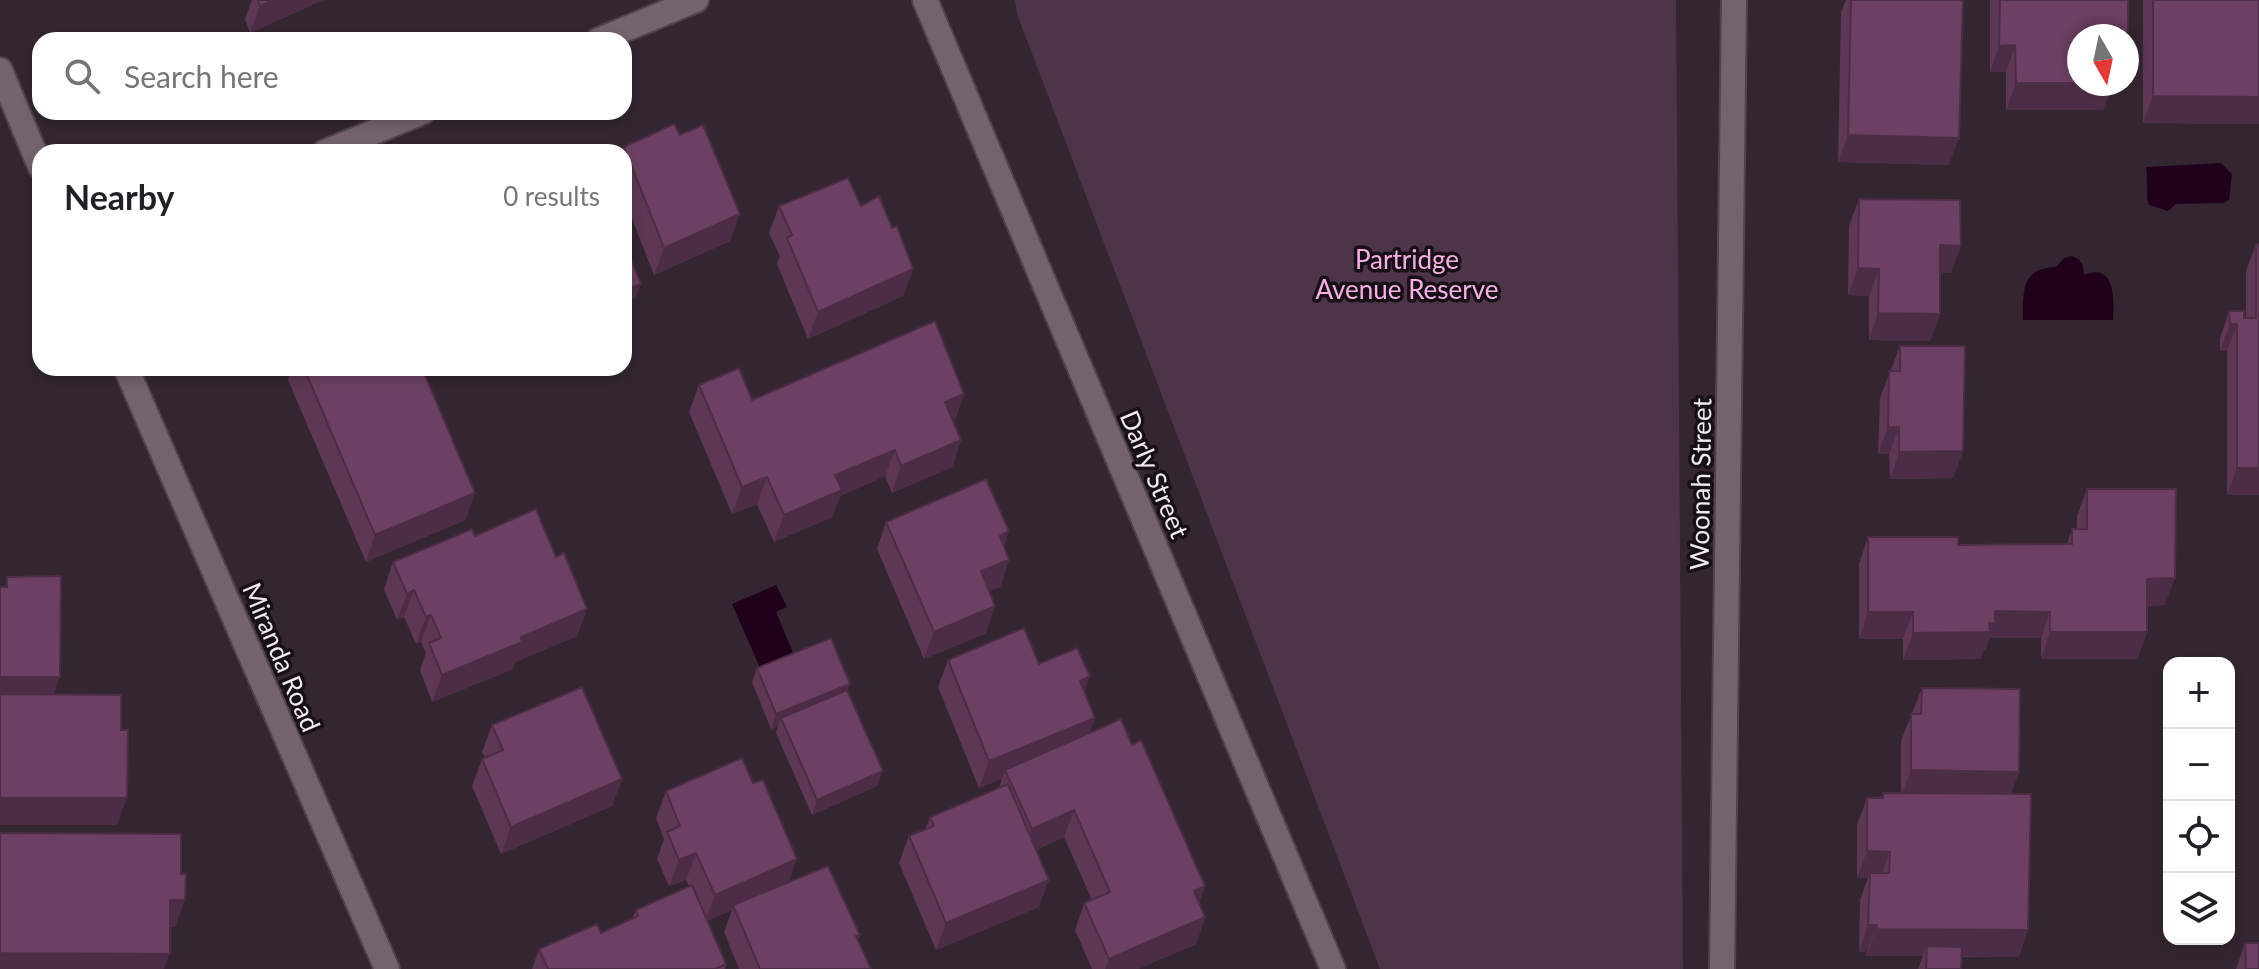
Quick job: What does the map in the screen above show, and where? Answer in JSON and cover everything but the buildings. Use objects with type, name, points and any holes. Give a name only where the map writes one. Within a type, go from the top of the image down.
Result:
[{"type":"street","points":[[618,32],[696,0]]},
{"type":"street","name":"Darly Street","points":[[925,0],[1333,969]]},
{"type":"street","name":"Woonah Street","points":[[1722,969],[1734,0]]},
{"type":"street","points":[[0,70],[32,147]]},
{"type":"street","points":[[345,144],[403,120]]},
{"type":"street","name":"Miranda Road","points":[[129,376],[387,969]]},
{"type":"green space","name":"Partridge Avenue Reserve","points":[[1015,0],[1676,0],[1683,969],[1380,969],[1017,14]]},
{"type":"shaded area","points":[[2221,163],[2232,174],[2229,200],[2224,203],[2176,204],[2168,211],[2149,205],[2146,167]]},
{"type":"shaded area","points":[[2072,256],[2082,263],[2084,275],[2094,272],[2108,278],[2113,294],[2113,320],[2023,320],[2024,291],[2030,277],[2045,268],[2056,267],[2064,258]]},
{"type":"shaded area","points":[[776,585],[787,607],[776,612],[794,655],[761,670],[732,604]]}]
